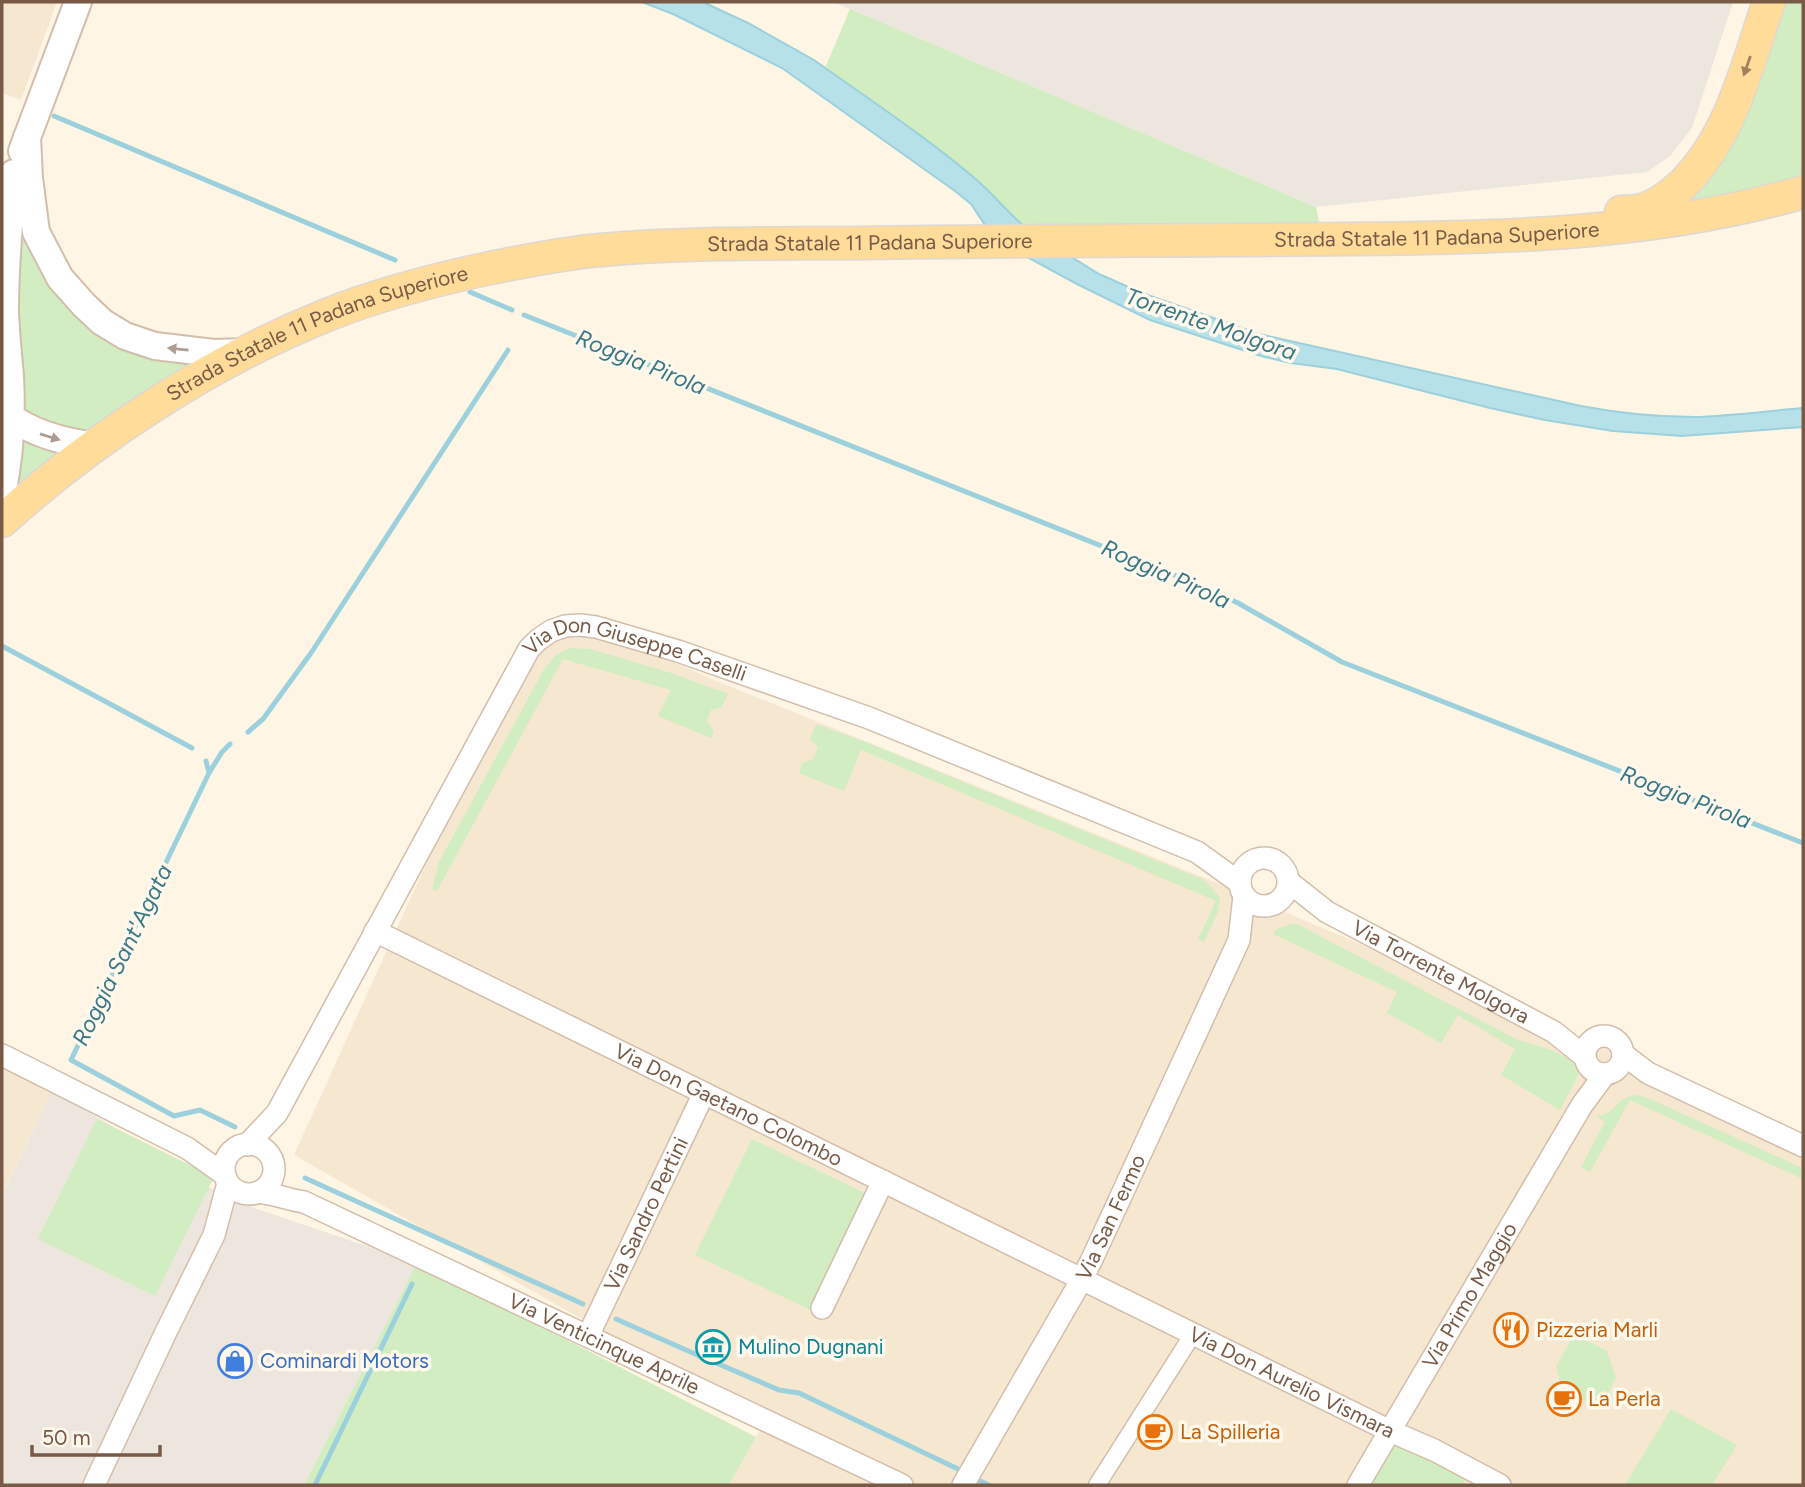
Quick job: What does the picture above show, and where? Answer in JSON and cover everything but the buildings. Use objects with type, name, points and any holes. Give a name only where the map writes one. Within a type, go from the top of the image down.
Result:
[{"type":"main road","points":[[1416,239],[1485,219],[1638,211],[1652,207],[1674,193],[1699,167],[1730,116],[1769,2]]},
{"type":"main road","name":"Strada Statale 11 Padana Superiore","points":[[2,521],[43,485],[95,446],[186,386],[246,352],[328,314],[374,298],[425,283],[565,254],[657,246],[996,240],[1416,239],[1573,232],[1644,226],[1736,209],[1803,192]]},
{"type":"street","points":[[2,494],[8,450],[6,414],[10,379],[5,313],[4,219],[14,173],[78,2]]},
{"type":"street","points":[[27,137],[36,232],[60,278],[102,323],[125,336],[155,346],[214,353],[246,352]]},
{"type":"street","points":[[6,414],[18,423],[49,437],[95,446]]},
{"type":"street","name":"Via Don Giuseppe Caselli","points":[[272,1164],[270,1146],[277,1113],[529,649],[551,631],[570,625],[596,627],[678,651],[869,718],[1197,852],[1256,859]]},
{"type":"street","name":"Via Don Giuseppe Caselli","points":[[1197,852],[1242,890]]},
{"type":"street","points":[[1239,940],[1242,890],[1240,876],[1245,866],[1256,859]]},
{"type":"street","name":"Via Torrente Molgora","points":[[1256,859],[1278,862],[1284,868],[1289,882],[1327,912],[1602,1060],[1648,1073],[1803,1146]]},
{"type":"street","points":[[1239,940],[1284,897],[1289,882]]},
{"type":"street","name":"Via Torrente Molgora","points":[[1242,890],[1253,904],[1261,907],[1274,904],[1327,912]]},
{"type":"street","name":"Via Don Gaetano Colombo","points":[[375,931],[1082,1279]]},
{"type":"street","name":"Via San Fermo","points":[[963,1485],[1082,1279],[1239,940]]},
{"type":"street","points":[[2,1055],[187,1148],[226,1179],[234,1189],[241,1193],[255,1193]]},
{"type":"street","name":"Via Primo Maggio","points":[[1358,1485],[1582,1105],[1602,1060]]},
{"type":"street","name":"Via Sandro Pertini","points":[[588,1336],[704,1093]]},
{"type":"street","name":"Via Don Giuseppe Caselli","points":[[242,1147],[277,1113]]},
{"type":"street","points":[[94,1485],[214,1235],[226,1179],[226,1160],[230,1153],[242,1147]]},
{"type":"street","points":[[187,1148],[261,1148],[272,1164],[269,1183],[255,1193],[214,1235]]},
{"type":"street","name":"Via Venticinque Aprile","points":[[272,1164],[304,1202]]},
{"type":"street","points":[[822,1308],[883,1181]]},
{"type":"street","name":"Via Venticinque Aprile","points":[[255,1193],[270,1193],[288,1200],[304,1202],[588,1336],[864,1477],[902,1485]]},
{"type":"street","name":"Via Don Aurelio Vismara","points":[[1082,1279],[1390,1432],[1434,1450],[1500,1485]]},
{"type":"street","points":[[1097,1485],[1193,1334]]},
{"type":"shaded area","points":[[2,2],[57,2],[21,100],[2,93]]},
{"type":"shaded area","points":[[833,2],[1733,2],[1692,128],[1670,156],[1647,172],[1316,207]]},
{"type":"shaded area","points":[[582,622],[719,682],[1217,883],[1803,1133],[1803,1485],[729,1485],[764,1423],[294,1155],[524,648]]},
{"type":"shaded area","points":[[2,1059],[53,1089],[2,1195]]},
{"type":"shaded area","points":[[53,1089],[208,1187],[254,1208],[417,1263],[304,1485],[2,1485],[2,1196]]},
{"type":"green space","points":[[1775,2],[1803,2],[1803,179],[1737,199],[1663,206]]},
{"type":"green space","points":[[850,9],[1316,207],[1323,240],[1029,240],[820,80]]},
{"type":"green space","points":[[11,235],[36,245],[50,275],[190,363],[184,373],[2,506]]},
{"type":"green space","points":[[570,648],[590,649],[671,673],[728,694],[722,707],[711,710],[707,721],[714,731],[711,738],[658,716],[671,690],[563,659],[437,891],[432,889],[439,862],[544,669],[556,655]]},
{"type":"green space","points":[[816,724],[1202,879],[1220,898],[1218,912],[1204,942],[1198,939],[1216,901],[861,750],[844,791],[799,773],[802,763],[813,759],[818,747],[810,739]]},
{"type":"green space","points":[[1297,924],[1520,1041],[1564,1056],[1576,1067],[1579,1074],[1560,1110],[1501,1075],[1515,1049],[1458,1015],[1441,1043],[1387,1013],[1397,992],[1273,934],[1278,928]]},
{"type":"green space","points":[[1637,1095],[1803,1168],[1803,1179],[1630,1100],[1590,1172],[1581,1167],[1605,1122],[1596,1116],[1608,1113],[1624,1099]]},
{"type":"green space","points":[[97,1119],[214,1177],[155,1296],[38,1239]]},
{"type":"green space","points":[[752,1139],[875,1198],[819,1314],[695,1255]]},
{"type":"green space","points":[[417,1263],[756,1437],[729,1485],[304,1485]]},
{"type":"green space","points":[[1574,1334],[1607,1351],[1616,1378],[1600,1409],[1562,1389],[1556,1367]]},
{"type":"green space","points":[[1671,1409],[1737,1445],[1712,1485],[1625,1485]]},
{"type":"green space","points":[[1389,1433],[1472,1470],[1462,1485],[1358,1485]]},
{"type":"water","name":"Torrente Molgora","points":[[642,2],[703,2],[748,23],[814,60],[953,161],[1031,232],[1099,274],[1142,293],[1259,334],[1581,406],[1637,414],[1694,417],[1803,408],[1803,427],[1682,436],[1613,431],[1545,420],[1337,369],[1261,356],[1150,320],[1025,256],[985,225],[971,204],[955,191],[782,68],[673,14]]},
{"type":"waterway","name":"Roggia Pirola","points":[[54,116],[395,260]]},
{"type":"waterway","name":"Roggia Pirola","points":[[470,292],[512,310]]},
{"type":"waterway","name":"Roggia Pirola","points":[[524,315],[1199,585],[1238,603],[1342,662],[1803,843]]},
{"type":"waterway","points":[[248,732],[263,719],[311,653],[508,350]]},
{"type":"waterway","name":"Roggia Sant'Agata","points":[[2,646],[192,748]]},
{"type":"waterway","points":[[209,773],[230,744]]},
{"type":"waterway","name":"Roggia Sant'Agata","points":[[206,761],[209,773],[71,1060],[174,1116],[200,1110],[235,1127]]},
{"type":"waterway","name":"Roggia Sant'Agata","points":[[305,1178],[583,1304]]},
{"type":"waterway","points":[[315,1485],[412,1284]]},
{"type":"waterway","name":"Roggia Sant'Agata","points":[[616,1319],[779,1390],[799,1393],[958,1469]]},
{"type":"waterway","name":"Roggia Sant'Agata","points":[[978,1480],[989,1485]]},
{"type":"place","name":"Pizzeria Marli","points":[[1511,1330]]},
{"type":"place","name":"Mulino Dugnani","points":[[713,1347]]},
{"type":"place","name":"Cominardi Motors","points":[[235,1361]]},
{"type":"place","name":"La Perla","points":[[1564,1399]]},
{"type":"place","name":"La Spilleria","points":[[1155,1432]]}]
